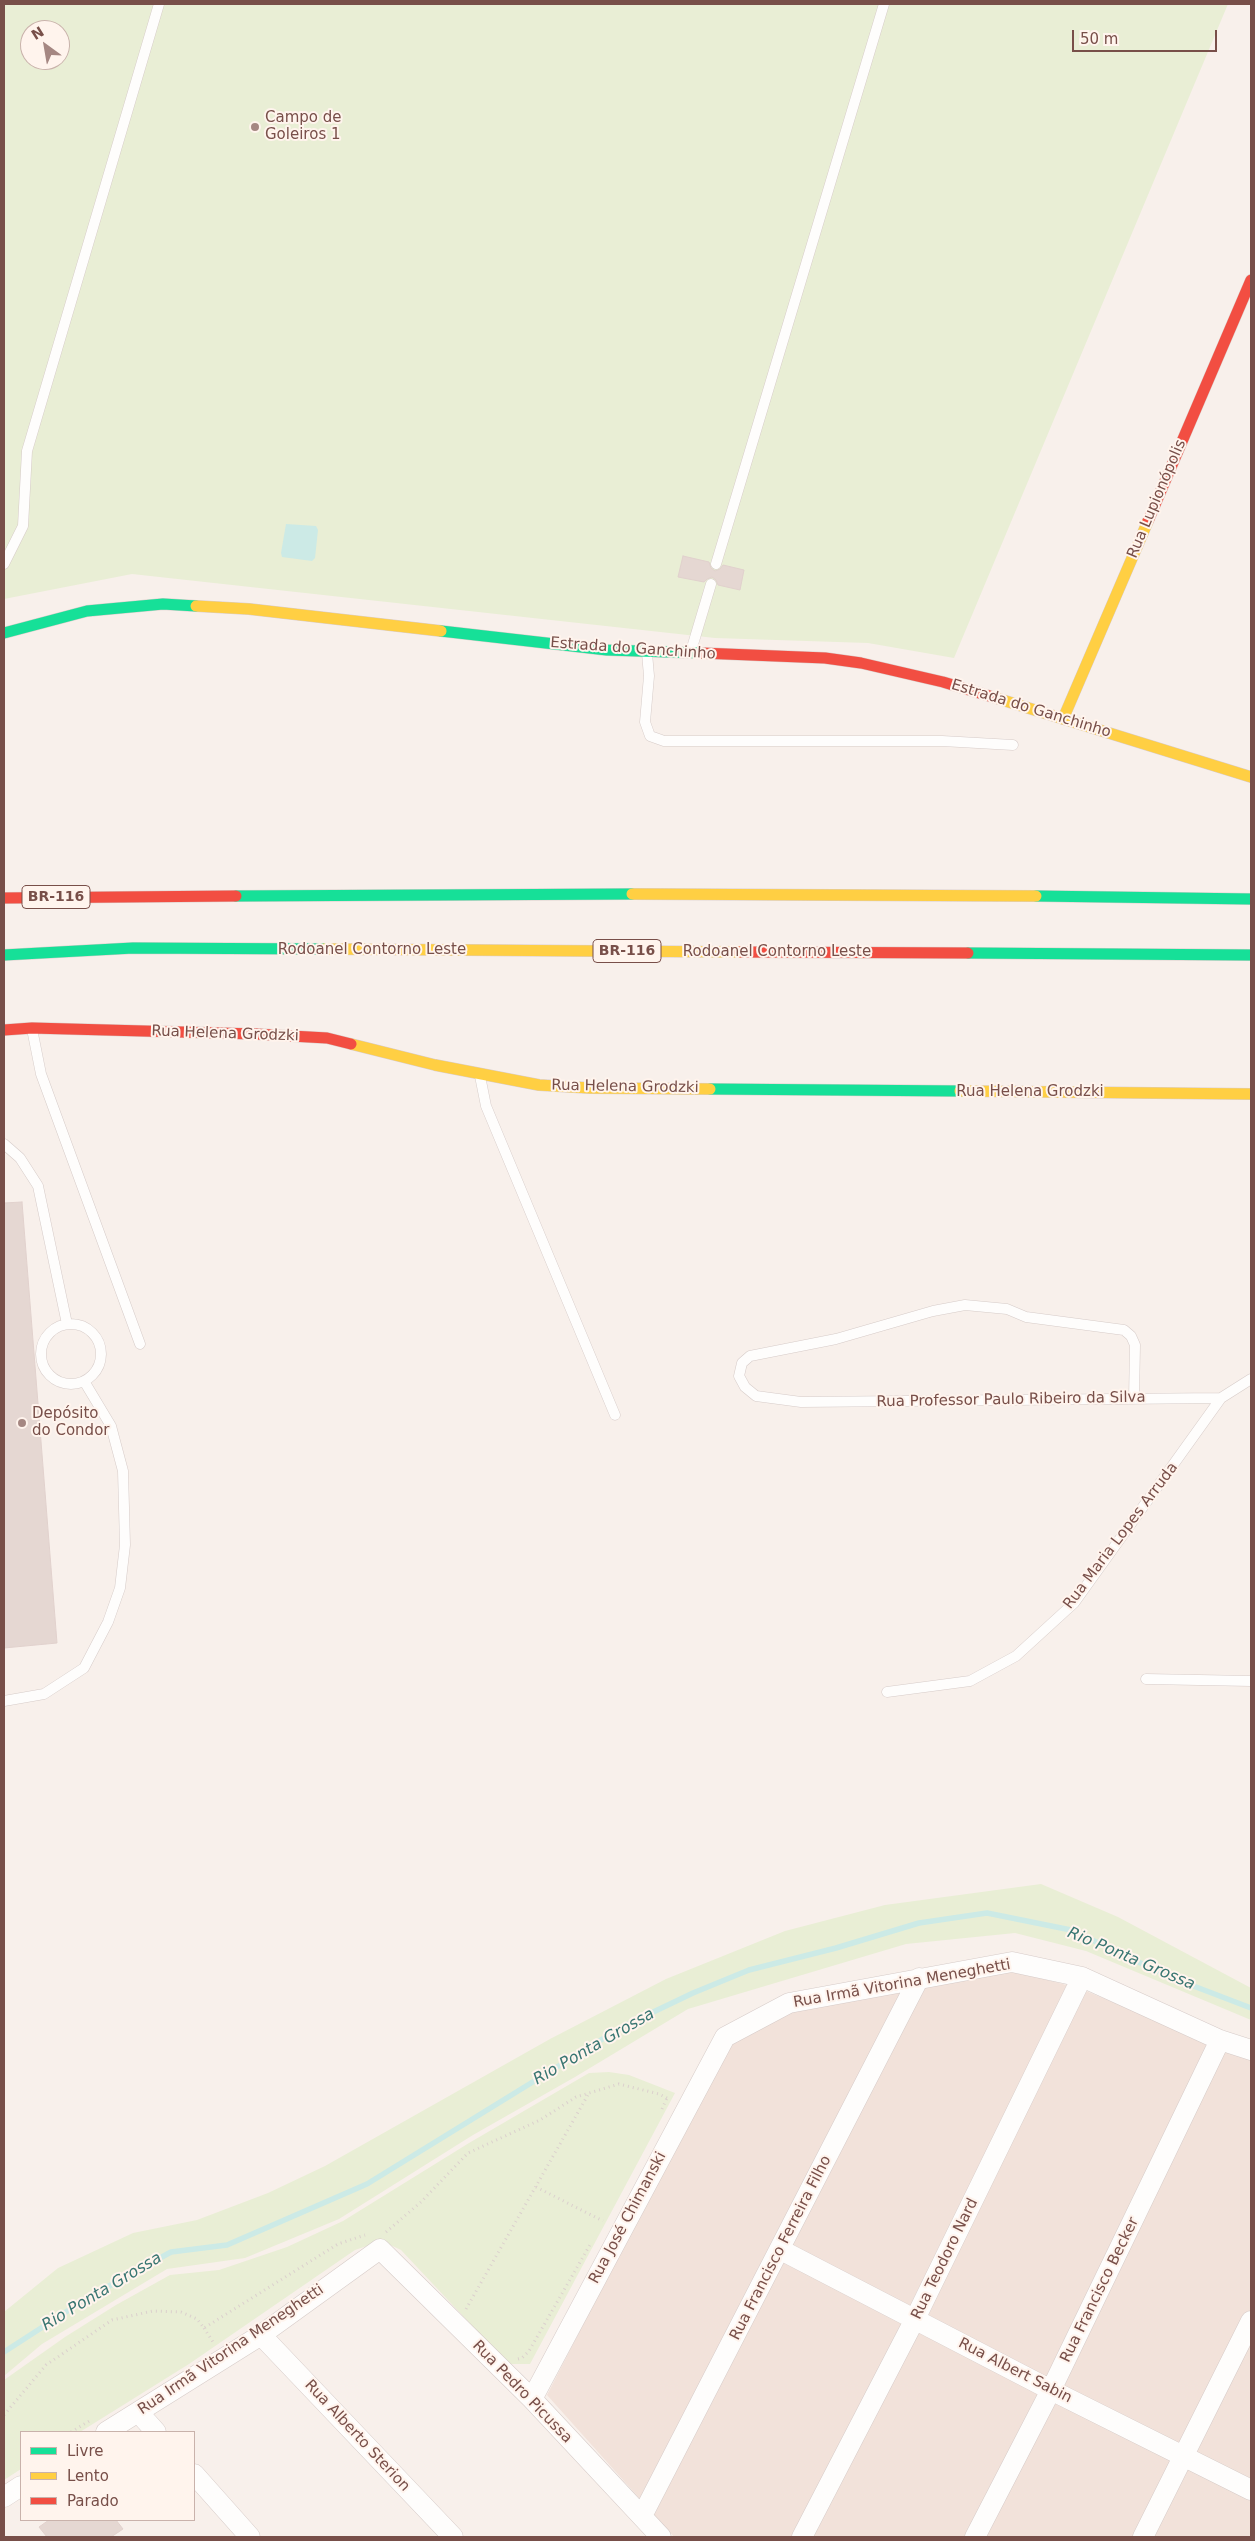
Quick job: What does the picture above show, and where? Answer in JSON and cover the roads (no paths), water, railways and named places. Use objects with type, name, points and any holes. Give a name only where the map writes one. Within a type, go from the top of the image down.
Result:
[{"type":"main road","name":"Rua Lupionópolis","points":[[1062,719],[1244,317],[1251,280]]},
{"type":"main road","name":"Estrada do Ganchinho","points":[[4,633],[88,611],[124,606],[171,604],[249,609],[535,643],[647,652],[825,658],[861,663],[943,682],[1251,777]]},
{"type":"main road","points":[[4,891],[108,896]]},
{"type":"main road","name":"BR-116","points":[[4,898],[744,893],[1251,899]]},
{"type":"main road","name":"Rodoanel Contorno Leste","points":[[4,955],[133,948],[1251,955]]},
{"type":"main road","name":"Rua Helena Grodzki","points":[[4,1030],[32,1028],[255,1034],[327,1038],[435,1065],[539,1085],[590,1088],[1251,1094]]},
{"type":"street","name":"Rua Irmã Vitorina Meneghetti","points":[[724,2037],[789,2003],[1012,1962],[1082,1978],[1220,2040],[1251,2050]]},
{"type":"street","name":"Rua Francisco Ferreira Filho","points":[[642,2516],[781,2250],[919,1978]]},
{"type":"street","name":"Rua Teodoro Nard","points":[[802,2537],[915,2319],[1082,1978]]},
{"type":"street","name":"Rua José Chimanski","points":[[532,2399],[724,2037]]},
{"type":"street","name":"Rua Francisco Becker","points":[[975,2537],[1051,2390],[1220,2040]]},
{"type":"street","name":"Rua Irmã Vitorina Meneghetti","points":[[108,2431],[261,2334],[382,2241]]},
{"type":"street","name":"Rua Pedro Picussa","points":[[382,2241],[662,2537]]},
{"type":"street","name":"Rua Albert Sabin","points":[[781,2250],[1184,2458],[1251,2490]]},
{"type":"street","points":[[1143,2537],[1251,2321]]},
{"type":"street","name":"Rua Alberto Sterion","points":[[261,2334],[453,2537]]},
{"type":"street","points":[[138,2412],[155,2431]]},
{"type":"street","points":[[195,2475],[250,2537]]},
{"type":"street","points":[[4,2497],[20,2487]]},
{"type":"lane","points":[[4,564],[23,526],[27,450],[159,4]]},
{"type":"lane","points":[[716,564],[884,4]]},
{"type":"lane","points":[[690,654],[711,584]]},
{"type":"lane","points":[[647,652],[649,676],[645,722],[650,736],[664,741],[942,741],[1013,745]]},
{"type":"lane","points":[[32,1028],[41,1074],[140,1344]]},
{"type":"lane","points":[[479,1073],[486,1106],[615,1415]]},
{"type":"lane","points":[[4,1144],[20,1158],[38,1186],[66,1324]]},
{"type":"lane","name":"Rua Professor Paulo Ribeiro da Silva","points":[[1134,1399],[1135,1345],[1131,1336],[1124,1330],[1026,1318],[1007,1309],[965,1305],[933,1311],[836,1339],[750,1356],[742,1363],[739,1376],[745,1388],[756,1396],[801,1402],[1134,1399],[1221,1398]]},
{"type":"lane","points":[[66,1324],[84,1327],[98,1341],[100,1359],[97,1368],[84,1381],[65,1383],[49,1375],[44,1367],[41,1349],[44,1340],[58,1327],[66,1324]]},
{"type":"lane","name":"Rua Maria Lopes Arruda","points":[[887,1692],[970,1681],[1016,1656],[1074,1603],[1221,1398],[1251,1379]]},
{"type":"lane","points":[[4,1701],[44,1694],[84,1668],[108,1622],[120,1588],[125,1545],[124,1471],[111,1426],[84,1381]]},
{"type":"lane","points":[[1146,1679],[1251,1680]]},
{"type":"water","points":[[286,524],[316,526],[318,530],[315,558],[312,561],[282,557]]},
{"type":"waterway","name":"Rio Ponta Grossa","points":[[4,2352],[89,2297],[171,2252],[227,2245],[367,2184],[622,2027],[693,1993],[749,1970],[836,1948],[919,1923],[987,1913],[1071,1930],[1170,1977],[1251,2008]]},
{"type":"place","name":"Campo de Goleiros 1","points":[[255,127]]},
{"type":"place","name":"Depósito do Condor","points":[[22,1423]]}]
